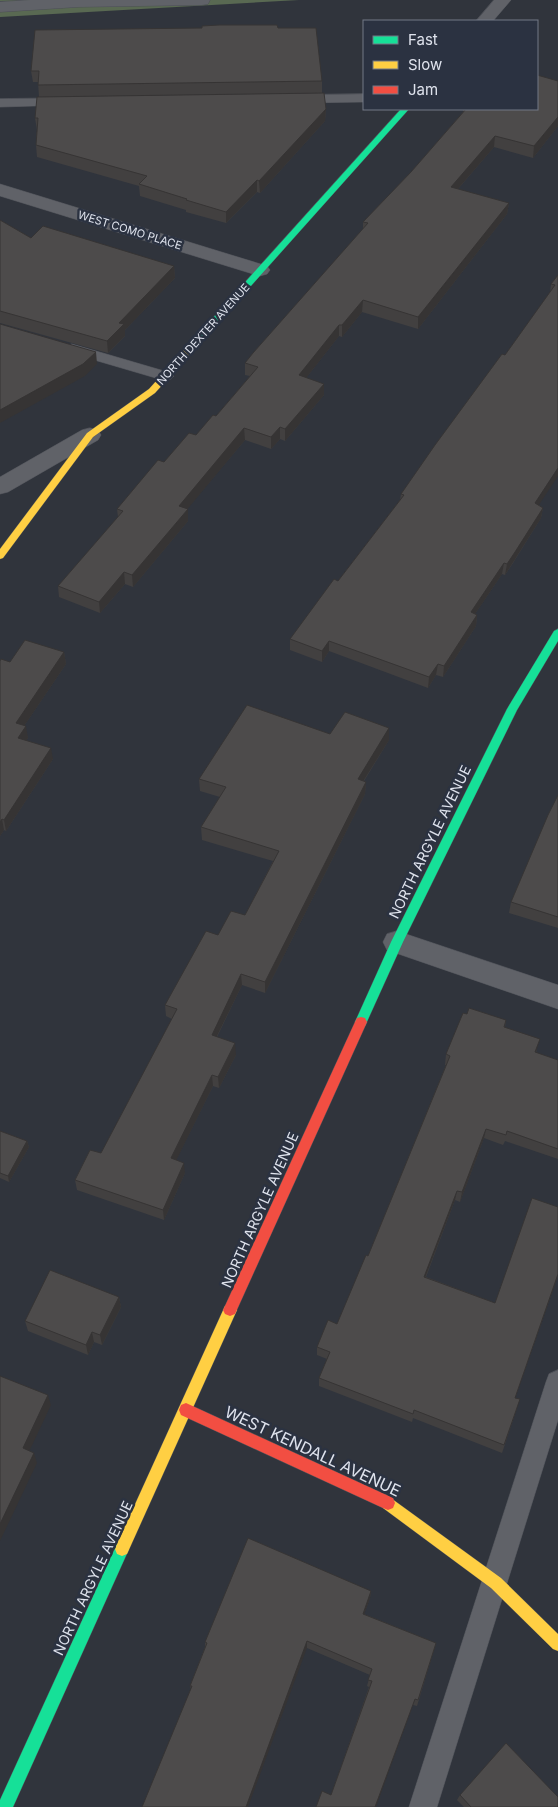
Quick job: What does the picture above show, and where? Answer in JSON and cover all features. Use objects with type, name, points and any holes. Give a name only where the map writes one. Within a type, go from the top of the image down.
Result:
[{"type":"street","points":[[0,7],[78,2],[202,0]]},
{"type":"street","points":[[485,20],[503,0]]},
{"type":"street","name":"NORTH DEXTER AVENUE","points":[[0,556],[90,435],[152,391],[404,110]]},
{"type":"street","name":"WEST COMO PLACE","points":[[0,190],[260,270]]},
{"type":"street","points":[[0,487],[90,435]]},
{"type":"street","name":"NORTH ARGYLE AVENUE","points":[[5,1807],[397,942],[512,709],[558,632]]},
{"type":"street","points":[[397,942],[558,996]]},
{"type":"street","name":"WEST KENDALL AVENUE","points":[[186,1410],[392,1505],[496,1583],[558,1644]]},
{"type":"lane","points":[[286,99],[363,98]]},
{"type":"lane","points":[[0,103],[79,102]]},
{"type":"lane","points":[[56,345],[166,376]]},
{"type":"lane","points":[[423,1807],[496,1583],[558,1382]]},
{"type":"green space","points":[[0,0],[299,0],[0,17]]},
{"type":"building","points":[[277,25],[278,28],[316,28],[322,81],[38,85],[39,71],[31,71],[35,30],[202,28],[202,26]]},
{"type":"building","points":[[538,75],[558,81],[558,117],[534,146],[495,136],[451,187],[509,203],[418,317],[363,300],[342,325],[339,325],[299,375],[324,384],[285,429],[280,427],[271,437],[244,428],[179,506],[188,509],[132,575],[124,572],[99,602],[58,586],[123,511],[117,509],[158,460],[164,462],[189,433],[196,435],[213,415],[216,416],[258,367],[245,363],[368,223],[363,222],[411,172],[465,110],[538,110]]},
{"type":"building","points":[[324,93],[326,109],[259,181],[257,180],[226,212],[139,184],[147,176],[36,145],[38,118],[35,118],[37,97]]},
{"type":"building","points":[[0,220],[31,238],[43,226],[174,266],[119,323],[124,324],[107,341],[0,311]]},
{"type":"building","points":[[558,275],[558,468],[535,503],[543,508],[507,564],[504,563],[471,612],[477,615],[444,666],[438,664],[429,677],[329,641],[322,651],[290,639],[334,579],[338,581],[404,495],[401,494],[435,445],[502,354],[505,355],[555,285],[551,284]]},
{"type":"building","points":[[0,324],[96,352],[83,364],[0,410]]},
{"type":"building","points":[[25,640],[64,652],[16,723],[26,726],[18,738],[51,748],[4,820],[2,819],[0,822],[0,661],[1,659],[10,662]]},
{"type":"building","points":[[247,705],[330,734],[345,712],[389,728],[358,779],[366,782],[265,982],[241,974],[212,1035],[235,1043],[218,1077],[212,1075],[171,1158],[184,1163],[163,1210],[75,1180],[90,1150],[101,1153],[177,1009],[165,1005],[206,931],[218,935],[231,911],[245,915],[279,851],[201,827],[226,787],[199,779]]},
{"type":"building","points":[[558,795],[558,917],[511,902]]},
{"type":"building","points":[[469,1008],[506,1020],[504,1027],[540,1039],[535,1052],[558,1060],[558,1149],[507,1131],[506,1135],[486,1129],[462,1192],[457,1191],[424,1277],[495,1303],[532,1198],[558,1207],[558,1274],[515,1398],[520,1399],[504,1445],[414,1410],[413,1414],[319,1378],[330,1352],[317,1347],[328,1320],[337,1324],[366,1255],[368,1256],[450,1056],[446,1054],[463,1013],[467,1014]]},
{"type":"building","points":[[0,1131],[27,1141],[8,1176],[0,1173]]},
{"type":"building","points":[[50,1270],[119,1297],[100,1335],[92,1332],[86,1345],[25,1321]]},
{"type":"building","points":[[0,1376],[48,1395],[23,1448],[34,1453],[0,1524]]},
{"type":"building","points":[[248,1538],[371,1591],[363,1614],[436,1643],[418,1700],[415,1699],[375,1807],[316,1807],[322,1791],[331,1795],[372,1681],[368,1680],[372,1669],[307,1641],[246,1807],[142,1807],[192,1686],[190,1686],[207,1643],[205,1642]]},
{"type":"building","points":[[506,1743],[558,1797],[558,1807],[471,1807],[460,1795]]},
{"type":"traffic: fast","points":[[188,351],[404,110]]},
{"type":"traffic: fast","points":[[361,1022],[397,942],[512,709],[558,633]]},
{"type":"traffic: fast","points":[[5,1807],[122,1549]]},
{"type":"traffic: slow","points":[[0,556],[90,435],[152,391],[188,351]]},
{"type":"traffic: slow","points":[[122,1549],[230,1310]]},
{"type":"traffic: slow","points":[[388,1503],[496,1583],[558,1644]]},
{"type":"traffic: jam","points":[[230,1310],[361,1022]]},
{"type":"traffic: jam","points":[[186,1410],[388,1503]]}]
